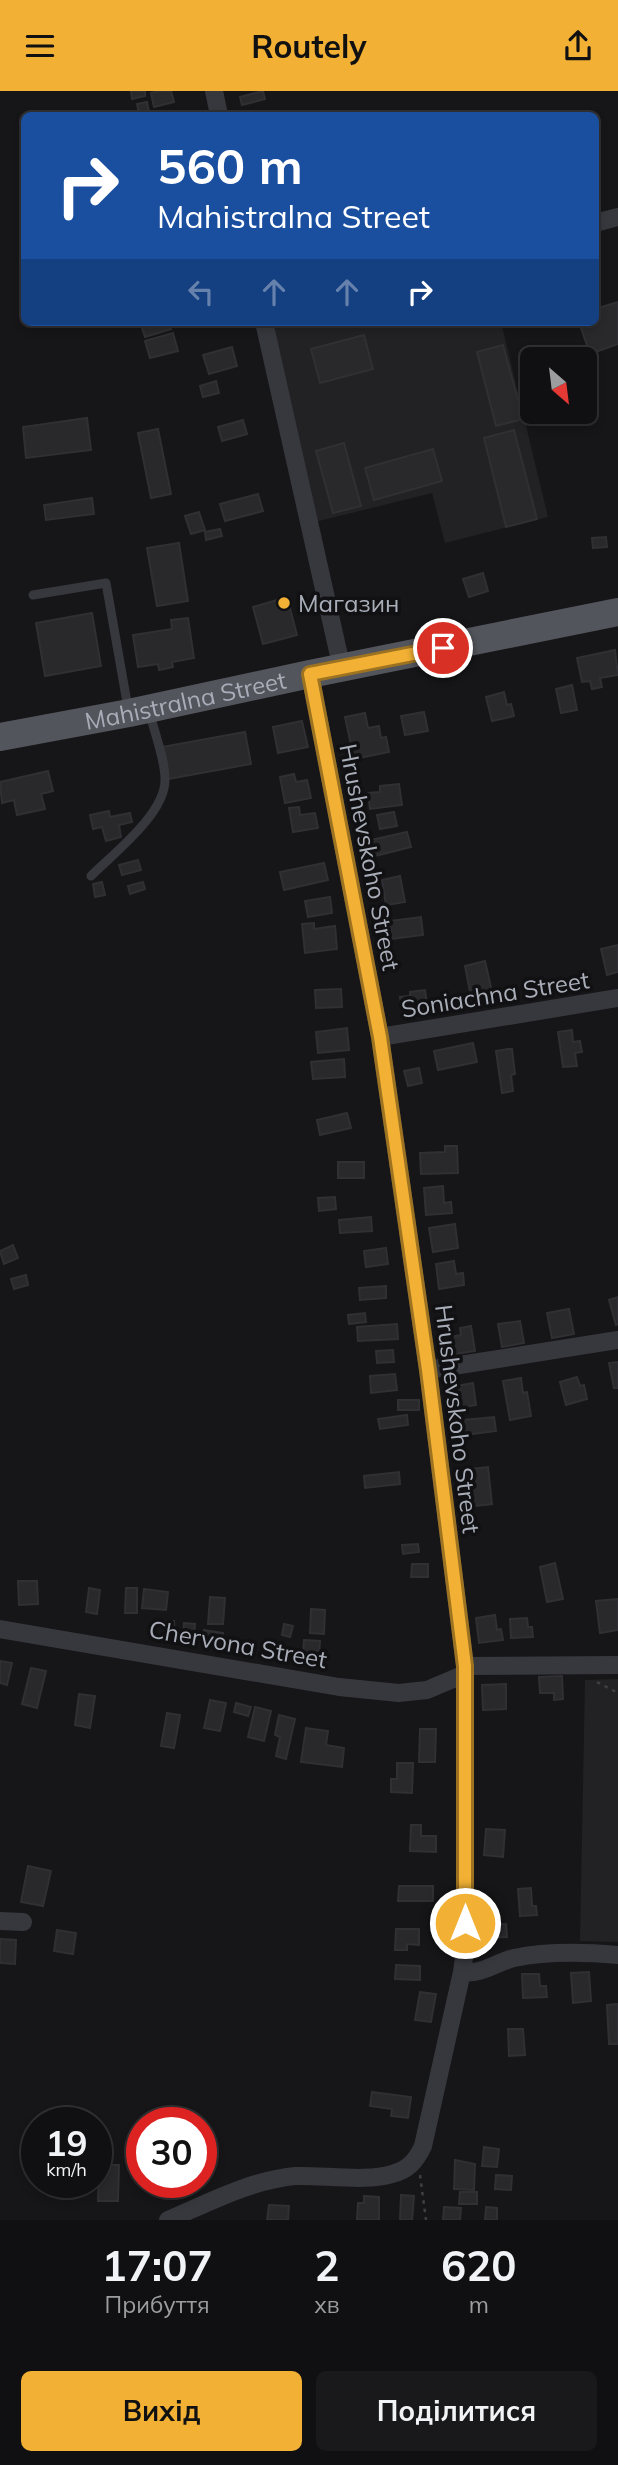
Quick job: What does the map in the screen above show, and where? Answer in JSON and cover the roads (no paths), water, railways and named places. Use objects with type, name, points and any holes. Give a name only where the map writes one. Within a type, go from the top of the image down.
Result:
[{"type":"main road","name":"Mahistralna Street","points":[[0,737],[618,612]]},
{"type":"street","points":[[214,91],[218,112]]},
{"type":"street","points":[[599,222],[618,216]]},
{"type":"street","points":[[265,326],[342,669]]},
{"type":"street","name":"Hrushevskoho Street","points":[[168,2220],[275,2179],[295,2176],[390,2175],[412,2163],[423,2146],[465,1950],[465,1670],[428,1370],[380,1037],[310,674]]},
{"type":"street","name":"Soniachna Street","points":[[380,1037],[618,998]]},
{"type":"street","points":[[428,1370],[618,1340]]},
{"type":"street","name":"Chervona Street","points":[[0,1629],[339,1686],[399,1693],[427,1690],[465,1670],[618,1665]]},
{"type":"street","points":[[0,1921],[23,1922]]},
{"type":"street","points":[[462,1972],[471,1973],[514,1958],[532,1956],[595,1953],[618,1955]]},
{"type":"lane","points":[[33,595],[106,583],[139,711],[165,777],[164,793],[154,812],[91,876]]},
{"type":"place","name":"Магазин","points":[[284,603]]}]
